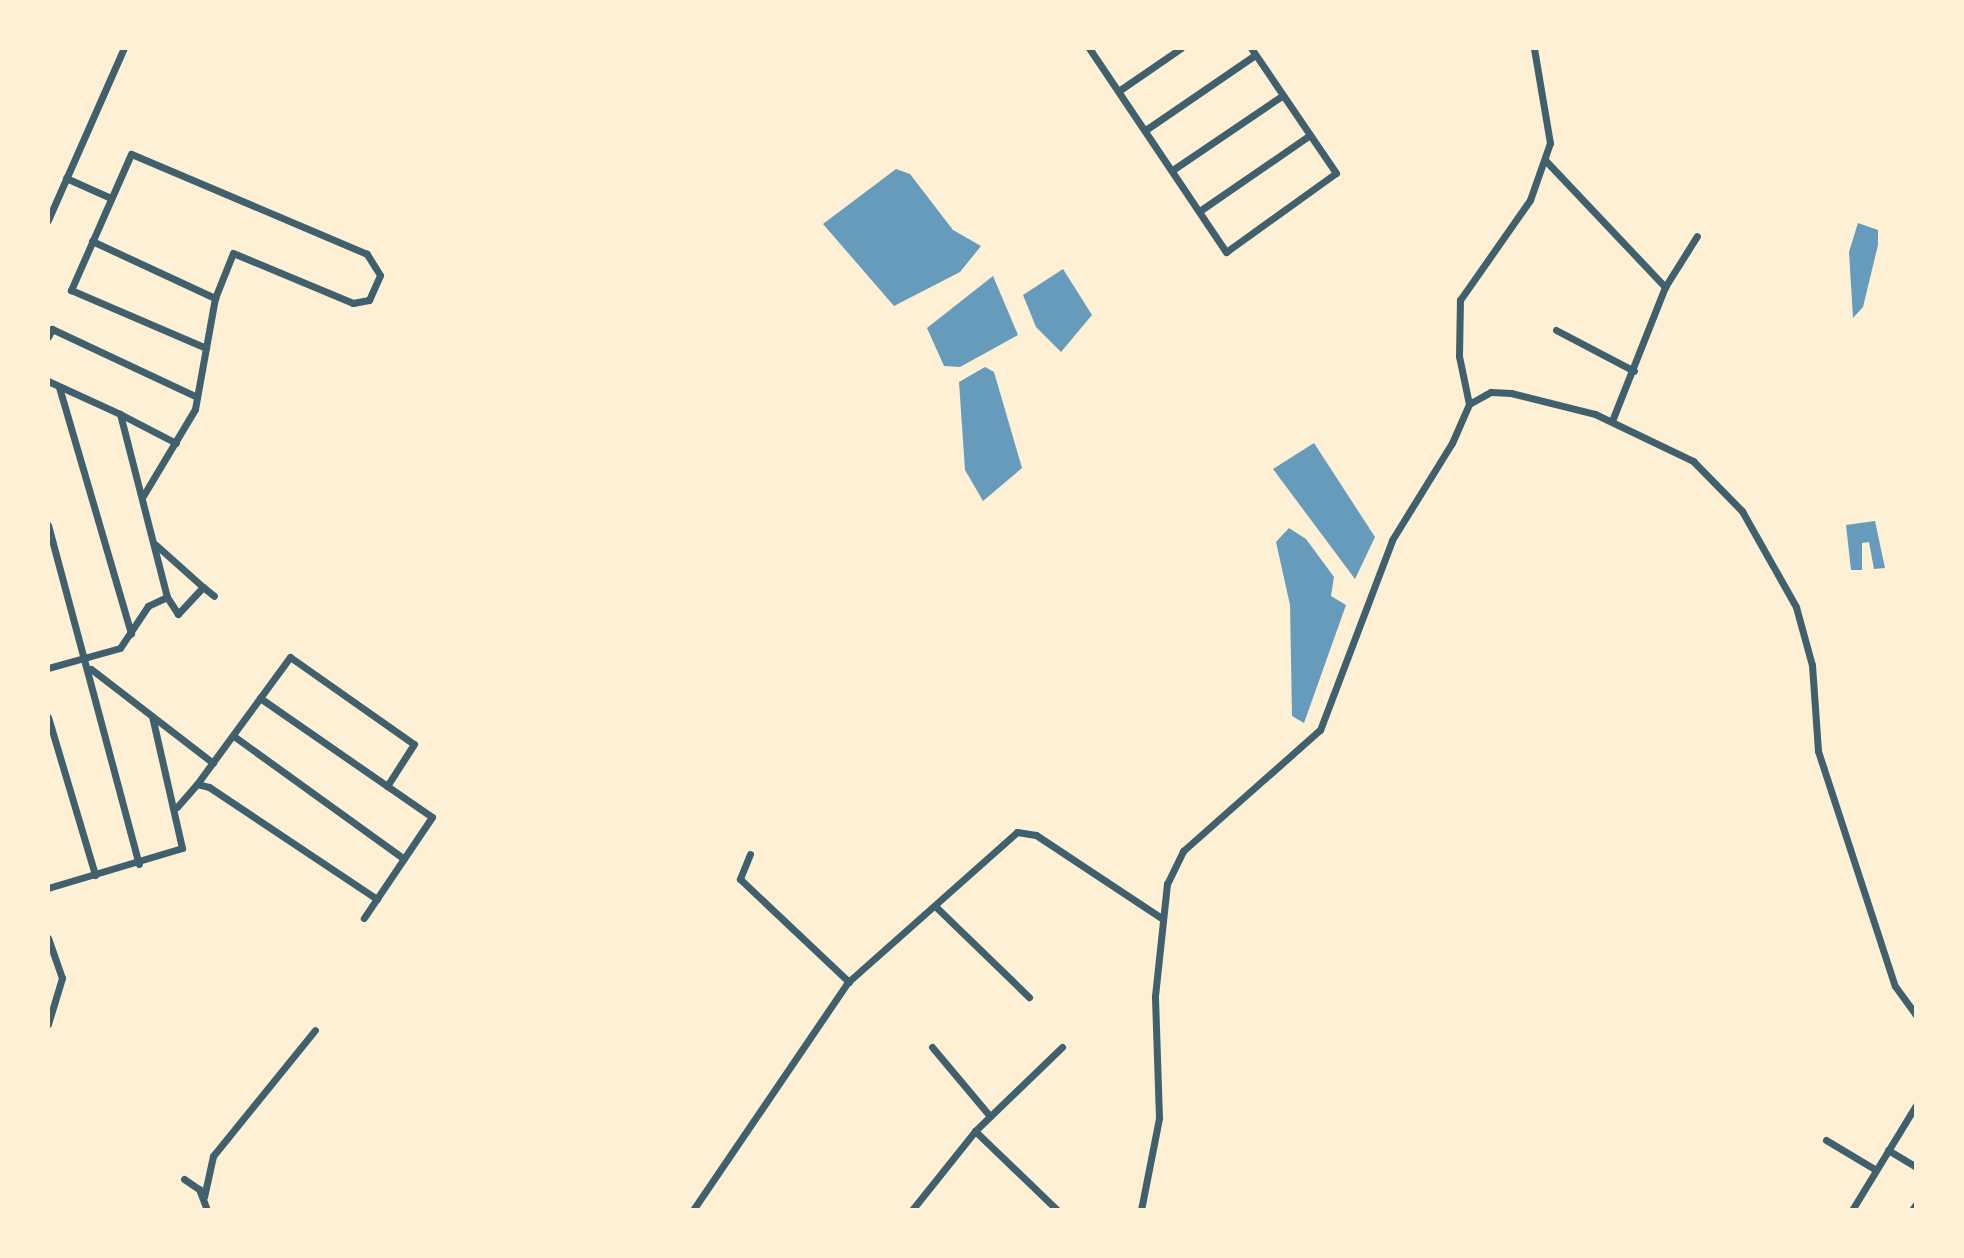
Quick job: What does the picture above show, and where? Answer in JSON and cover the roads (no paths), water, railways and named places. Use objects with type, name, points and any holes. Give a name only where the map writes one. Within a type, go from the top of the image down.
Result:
[{"type":"street","points":[[48,220],[124,48]]},
{"type":"street","points":[[1089,48],[1174,169],[1226,252],[1323,187],[1336,173],[1253,51],[1147,129]]},
{"type":"street","points":[[1120,90],[1181,48]]},
{"type":"street","points":[[1469,404],[1459,356],[1460,300],[1530,200],[1550,143],[1534,48]]},
{"type":"street","points":[[1174,169],[1282,96]]},
{"type":"street","points":[[1201,210],[1310,135]]},
{"type":"street","points":[[143,496],[176,443],[197,397],[206,348],[215,298],[233,253],[353,303],[369,300],[379,264],[131,154],[71,290],[206,348]]},
{"type":"street","points":[[1545,160],[1665,287]]},
{"type":"street","points":[[66,178],[111,198]]},
{"type":"street","points":[[1612,421],[1665,287],[1697,236]]},
{"type":"street","points":[[92,241],[215,298]]},
{"type":"street","points":[[48,337],[52,329],[197,397]]},
{"type":"street","points":[[1556,330],[1634,371]]},
{"type":"street","points":[[48,381],[176,443]]},
{"type":"street","points":[[59,386],[131,634]]},
{"type":"street","points":[[1141,1210],[1159,1118],[1155,996],[1160,917],[1183,851],[1320,730],[1392,540],[1469,404],[1491,392],[1511,393],[1612,421],[1693,461],[1717,481],[1777,563],[1808,644],[1818,751],[1895,986],[1916,1015]]},
{"type":"street","points":[[120,414],[167,597],[178,614],[203,587]]},
{"type":"street","points":[[48,525],[88,663],[139,864]]},
{"type":"street","points":[[154,544],[214,596]]},
{"type":"street","points":[[48,668],[88,663],[120,648],[148,606],[167,597]]},
{"type":"street","points":[[177,807],[235,737],[290,657],[414,744],[387,786]]},
{"type":"street","points":[[88,663],[213,763]]},
{"type":"street","points":[[260,698],[432,817],[364,918]]},
{"type":"street","points":[[48,888],[139,864],[182,848],[177,807],[152,716]]},
{"type":"street","points":[[48,717],[95,875]]},
{"type":"street","points":[[235,737],[404,859]]},
{"type":"street","points":[[197,784],[377,899]]},
{"type":"street","points":[[693,1210],[849,982],[1024,830],[1160,917]]},
{"type":"street","points":[[750,854],[740,879],[849,982]]},
{"type":"street","points":[[935,906],[1029,997]]},
{"type":"street","points":[[48,938],[62,994],[48,1024]]},
{"type":"street","points":[[207,1210],[204,1197],[213,1156],[315,1030]]},
{"type":"street","points":[[932,1047],[990,1116]]},
{"type":"street","points":[[912,1210],[975,1131],[1062,1047]]},
{"type":"street","points":[[1852,1210],[1916,1105]]},
{"type":"street","points":[[975,1131],[1057,1210]]},
{"type":"street","points":[[1826,1140],[1876,1170]]},
{"type":"street","points":[[1888,1150],[1916,1167]]},
{"type":"street","points":[[184,1179],[204,1197]]},
{"type":"street","points":[[1912,1210],[1916,1204]]},
{"type":"water","points":[[896,169],[910,174],[953,230],[981,246],[960,272],[894,306],[823,224]]},
{"type":"water","points":[[1858,223],[1878,230],[1878,245],[1863,307],[1853,318],[1849,252]]},
{"type":"water","points":[[1063,269],[1092,315],[1061,352],[1036,327],[1023,295]]},
{"type":"water","points":[[993,276],[1018,335],[960,367],[944,366],[927,328]]},
{"type":"water","points":[[985,367],[994,372],[1022,468],[983,501],[965,470],[959,382]]},
{"type":"water","points":[[1314,443],[1375,537],[1355,579],[1273,469]]},
{"type":"water","points":[[1875,521],[1885,568],[1874,569],[1869,542],[1862,543],[1862,570],[1851,570],[1846,525]]},
{"type":"water","points":[[1289,528],[1306,539],[1334,577],[1331,596],[1346,605],[1304,723],[1292,716],[1290,605],[1276,542]]}]
